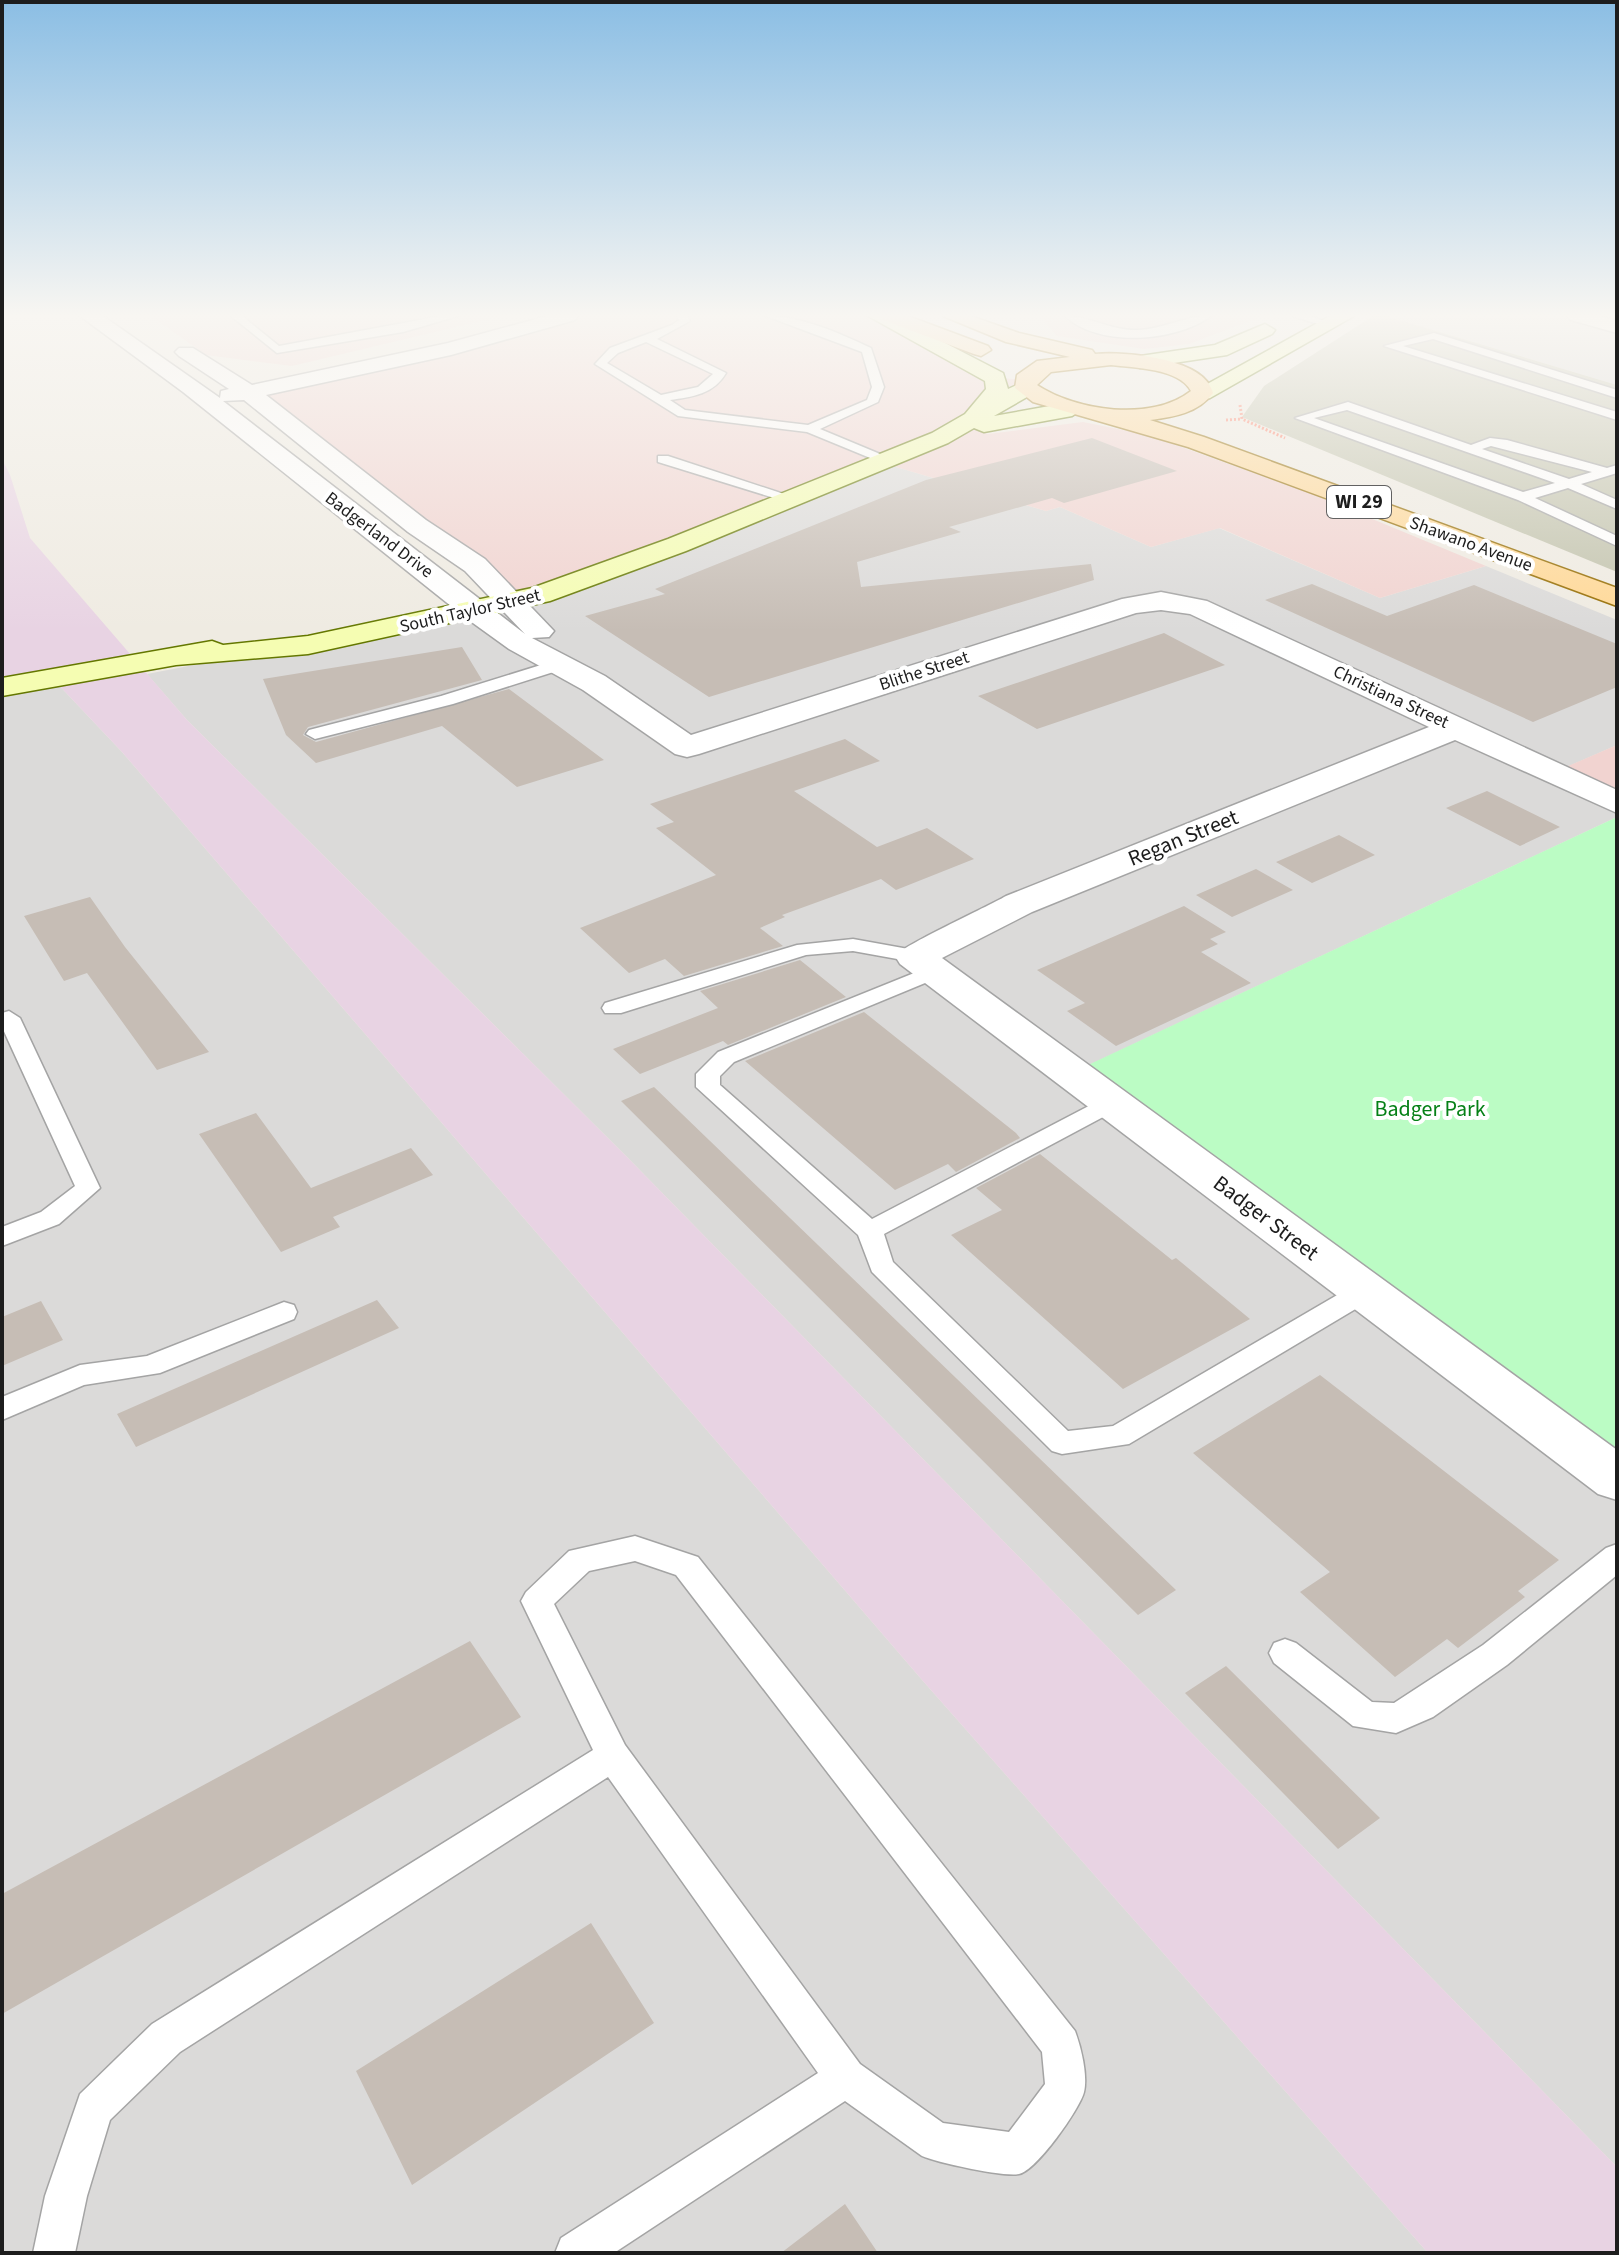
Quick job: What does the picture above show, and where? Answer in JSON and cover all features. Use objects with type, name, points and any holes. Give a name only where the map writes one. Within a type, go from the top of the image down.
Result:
[{"type":"main road","name":"Shawano Avenue","points":[[1128,421],[1196,442],[1616,597]]},
{"type":"main road","name":"Shawano Avenue","points":[[1204,421],[1225,434],[1336,474],[1616,597]]},
{"type":"street","name":"Badgerland Drive","points":[[232,421],[476,612]]},
{"type":"street","name":"Badgerland Drive","points":[[284,421],[417,526],[475,565],[511,604]]},
{"type":"street","name":"South Taylor Street","points":[[940,438],[970,421]]},
{"type":"street","name":"South Taylor Street","points":[[2,687],[183,658],[279,650],[511,604],[677,545],[940,438],[1000,421]]},
{"type":"street","name":"South Taylor Street","points":[[183,658],[452,591],[688,526],[745,515]]},
{"type":"street","name":"Christiana Street","points":[[1161,601],[1197,607],[1617,803]]},
{"type":"street","name":"Blithe Street","points":[[594,683],[687,747],[1132,605],[1161,601]]},
{"type":"street","points":[[511,604],[594,683]]},
{"type":"street","points":[[476,612],[519,643],[594,683]]},
{"type":"street","name":"Regan Street","points":[[924,963],[960,937],[1019,904],[1455,728]]},
{"type":"street","name":"Badger Street","points":[[924,963],[1617,1479]]},
{"type":"lane","points":[[747,421],[809,429],[885,459]]},
{"type":"lane","points":[[809,429],[827,421]]},
{"type":"lane","points":[[1310,421],[1523,497],[1617,542]]},
{"type":"lane","points":[[1391,421],[1568,483],[1617,505]]},
{"type":"lane","points":[[1469,449],[1490,442],[1507,444],[1614,472]]},
{"type":"lane","points":[[663,459],[789,498]]},
{"type":"lane","points":[[1523,497],[1614,472]]},
{"type":"lane","points":[[315,734],[447,700],[560,664]]},
{"type":"lane","points":[[613,1008],[804,949],[853,945],[924,963]]},
{"type":"lane","points":[[924,963],[726,1057],[708,1074],[708,1087],[870,1231],[881,1266],[1062,1443],[1119,1436],[1365,1291]]},
{"type":"lane","points":[[2,1237],[50,1218],[88,1188],[9,1018]]},
{"type":"lane","points":[[870,1231],[1112,1103]]},
{"type":"lane","points":[[2,1409],[80,1375],[150,1366],[284,1312]]},
{"type":"lane","points":[[635,1548],[687,1566],[1061,2045],[1065,2090],[1018,2154],[936,2142],[846,2078],[613,1756],[537,1601],[580,1560],[635,1548]]},
{"type":"lane","points":[[1285,1653],[1365,1716],[1396,1718],[1421,1707],[1495,1655],[1617,1557]]},
{"type":"lane","points":[[54,2253],[66,2196],[94,2108],[166,2038],[613,1756]]},
{"type":"lane","points":[[576,2253],[846,2078]]},
{"type":"path","points":[[1247,421],[1289,439]]},
{"type":"shaded area","points":[[284,421],[970,421],[965,425],[988,434],[1083,422],[1148,435],[1307,492],[1486,566],[1380,598],[1220,528],[1151,547],[1060,507],[1046,511],[879,462],[511,604]]},
{"type":"shaded area","points":[[1252,421],[1617,421],[1617,572]]},
{"type":"shaded area","points":[[2,459],[30,538],[187,720],[626,1156],[1617,2167],[1617,2253],[1428,2253],[923,1681],[122,752],[53,679],[2,687]]},
{"type":"shaded area","points":[[879,462],[1046,511],[1060,507],[1151,547],[1219,528],[1380,598],[1486,566],[1617,620],[1617,745],[1553,773],[1617,803],[1617,817],[1072,1073],[1617,1479],[1617,2167],[626,1156],[187,720],[147,674],[511,604]]},
{"type":"shaded area","points":[[53,679],[122,752],[923,1681],[1428,2253],[2,2253],[2,687]]},
{"type":"shaded area","points":[[1617,745],[1617,803],[1552,773]]},
{"type":"green space","name":"Badger Park","points":[[1617,817],[1617,1479],[1071,1073]]},
{"type":"building","points":[[1092,438],[1177,471],[1064,503],[1052,498],[949,527],[961,532],[857,562],[861,587],[1091,564],[1094,580],[709,697],[585,616],[665,594],[655,589],[926,480]]},
{"type":"building","points":[[1312,584],[1387,616],[1474,585],[1617,644],[1617,687],[1533,722],[1265,600]]},
{"type":"building","points":[[1164,633],[1225,665],[1037,729],[978,696]]},
{"type":"building","points":[[462,647],[482,680],[308,727],[303,735],[316,742],[509,689],[604,760],[517,787],[442,726],[316,763],[286,735],[263,679]]},
{"type":"building","points":[[845,739],[880,761],[794,791],[877,847],[927,828],[974,859],[896,890],[881,879],[782,915],[785,917],[760,928],[783,946],[684,976],[665,959],[629,973],[580,928],[716,875],[656,828],[674,822],[650,804]]},
{"type":"building","points":[[1487,791],[1560,827],[1520,846],[1446,808]]},
{"type":"building","points":[[1339,835],[1375,855],[1312,883],[1276,862]]},
{"type":"building","points":[[1256,869],[1293,890],[1232,917],[1196,895]]},
{"type":"building","points":[[90,897],[125,947],[209,1052],[157,1070],[87,973],[64,981],[24,916]]},
{"type":"building","points":[[1184,906],[1226,932],[1210,939],[1218,944],[1201,952],[1251,983],[1116,1046],[1067,1011],[1085,1003],[1037,970]]},
{"type":"building","points":[[800,960],[846,997],[728,1045],[723,1041],[640,1074],[613,1049],[718,1008],[700,991]]},
{"type":"building","points":[[864,1012],[1020,1138],[956,1172],[948,1164],[895,1190],[745,1061]]},
{"type":"building","points":[[654,1087],[1176,1590],[1138,1615],[621,1101]]},
{"type":"building","points":[[256,1113],[311,1188],[411,1148],[433,1175],[333,1217],[340,1227],[281,1252],[199,1134]]},
{"type":"building","points":[[1040,1154],[1250,1319],[1123,1389],[951,1235],[1002,1210],[976,1188]]},
{"type":"building","points":[[377,1300],[399,1328],[136,1447],[117,1414]]},
{"type":"building","points":[[41,1301],[63,1340],[2,1366],[2,1317]]},
{"type":"building","points":[[1320,1375],[1559,1560],[1518,1591],[1525,1597],[1458,1648],[1447,1639],[1395,1677],[1300,1592],[1330,1572],[1193,1453]]},
{"type":"building","points":[[470,1641],[521,1717],[2,2014],[2,1894]]},
{"type":"building","points":[[1226,1666],[1380,1818],[1338,1849],[1185,1693]]},
{"type":"building","points":[[591,1923],[654,2023],[412,2185],[356,2071]]},
{"type":"building","points":[[845,2204],[878,2253],[781,2253]]}]
